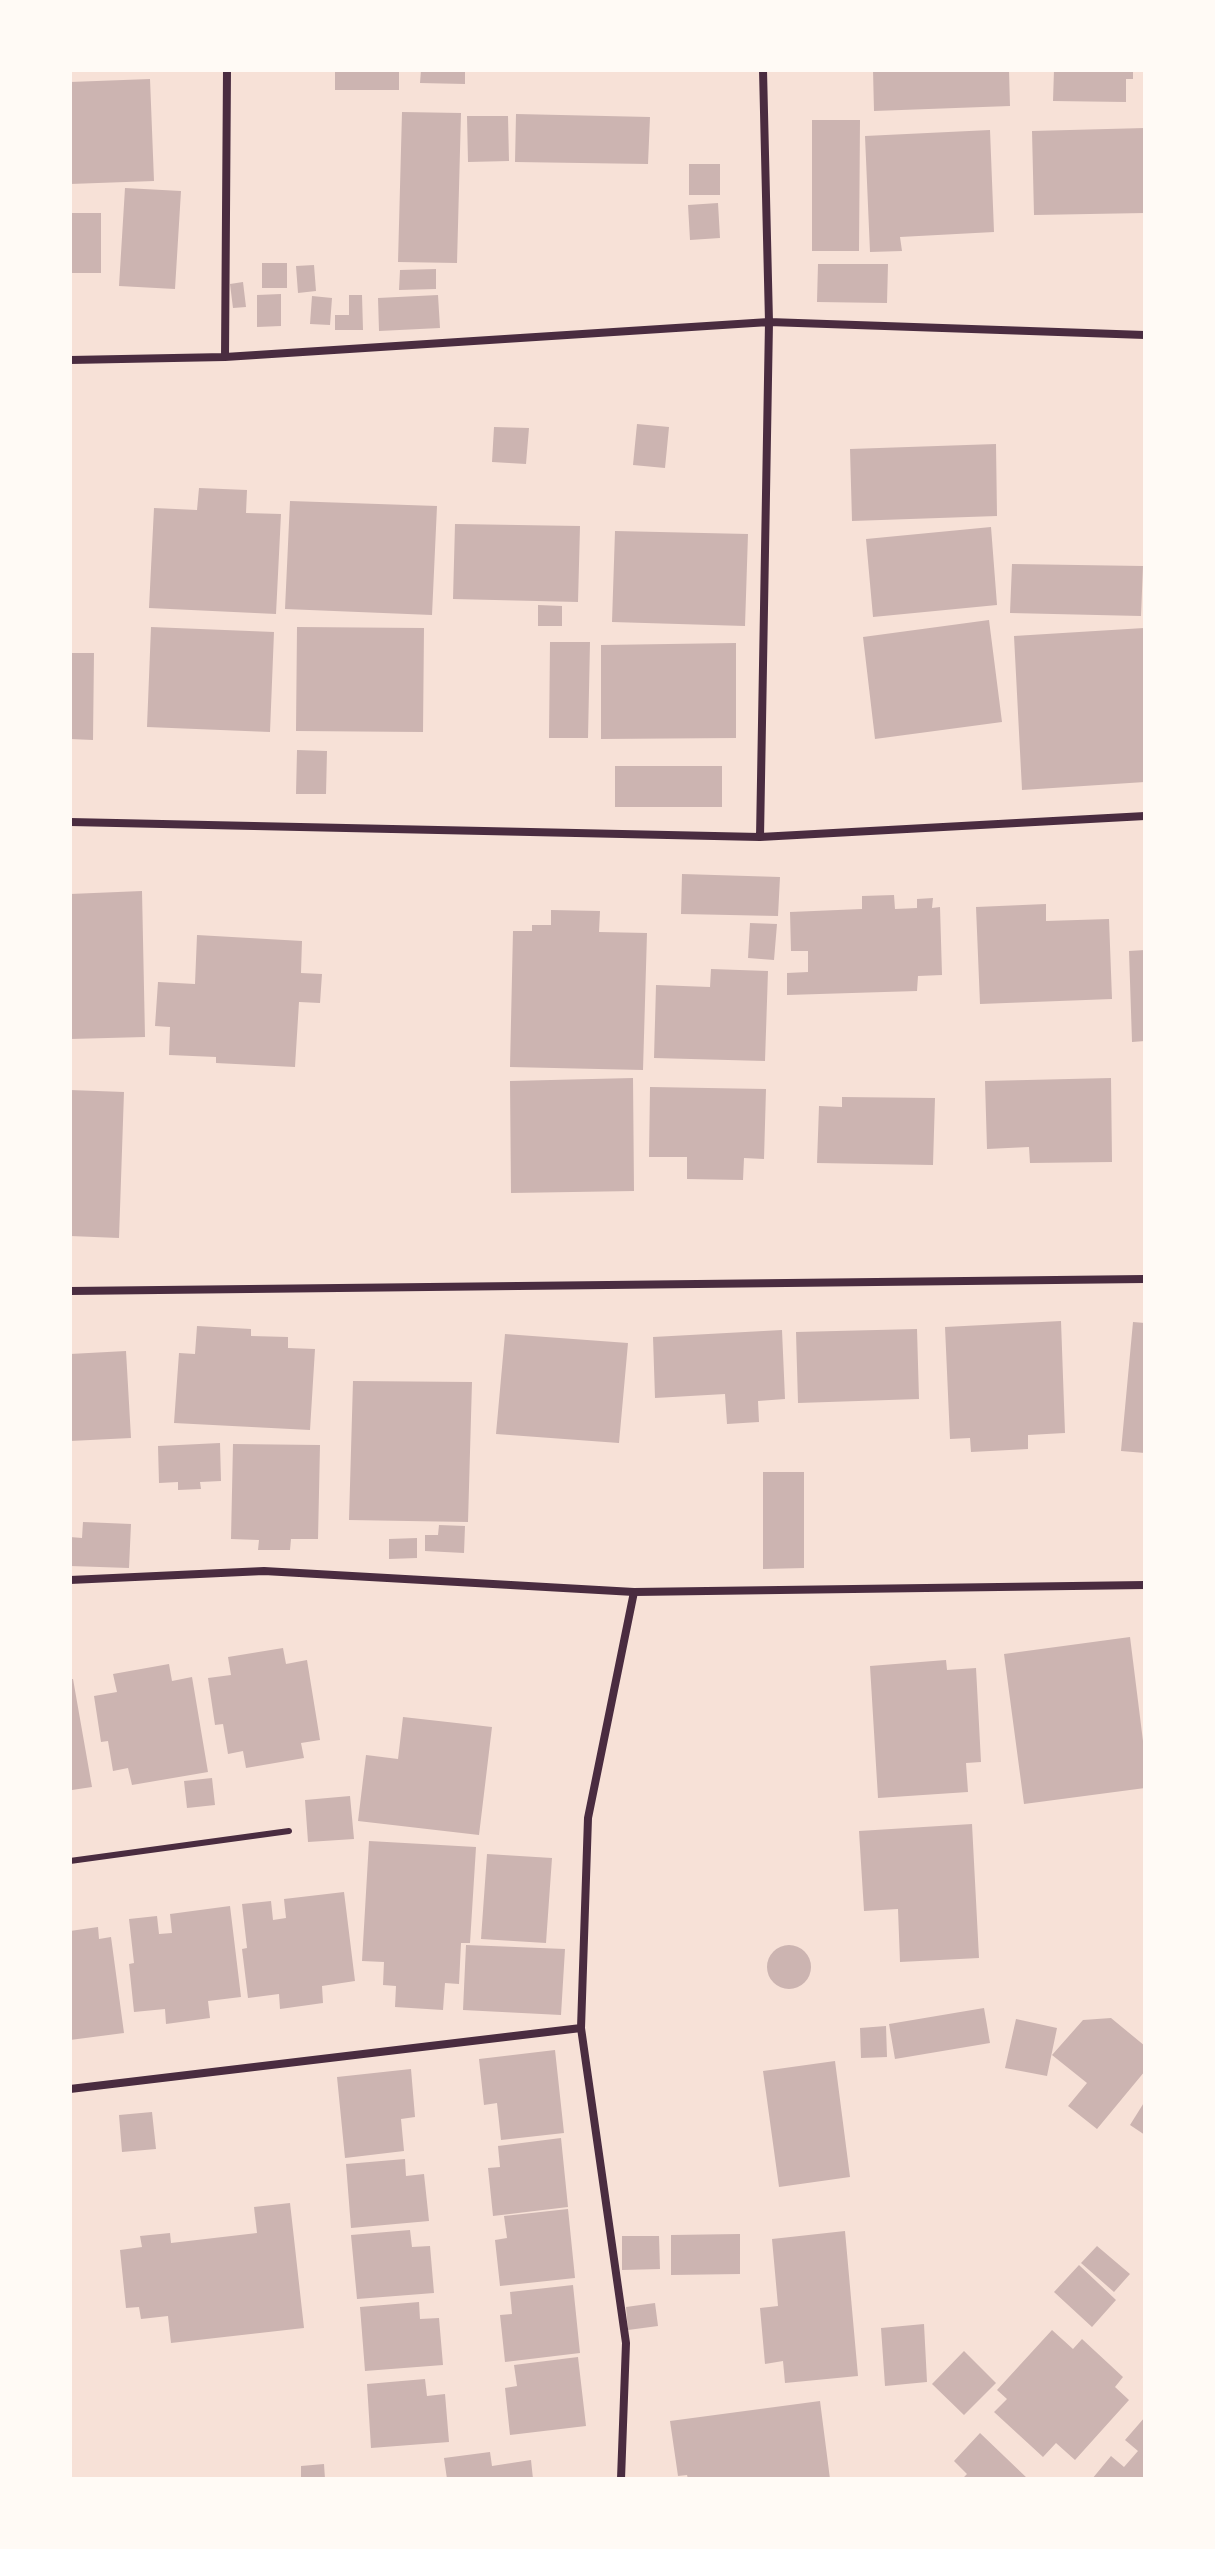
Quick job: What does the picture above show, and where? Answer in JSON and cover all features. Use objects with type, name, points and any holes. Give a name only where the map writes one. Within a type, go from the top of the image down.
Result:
[{"type":"street","points":[[225,357],[227,70]]},
{"type":"street","points":[[760,837],[769,322],[763,70]]},
{"type":"street","points":[[70,360],[225,357],[769,322],[1145,335]]},
{"type":"street","points":[[70,822],[760,837],[1145,816]]},
{"type":"street","points":[[70,1291],[1145,1279]]},
{"type":"street","points":[[70,1580],[264,1571],[634,1592],[1145,1585]]},
{"type":"street","points":[[621,2479],[626,2343],[581,2028],[588,1818],[634,1592]]},
{"type":"street","points":[[70,2089],[581,2028]]},
{"type":"lane","points":[[70,1861],[289,1831]]},
{"type":"building","points":[[335,70],[399,70],[399,90],[335,90]]},
{"type":"building","points":[[421,70],[465,70],[465,84],[420,83]]},
{"type":"building","points":[[873,70],[1009,70],[1010,106],[874,111]]},
{"type":"building","points":[[1054,70],[1133,70],[1133,79],[1126,79],[1126,102],[1053,101]]},
{"type":"building","points":[[150,79],[154,181],[70,184],[70,82]]},
{"type":"building","points":[[402,112],[461,113],[457,263],[398,262]]},
{"type":"building","points":[[516,114],[650,117],[648,164],[515,162]]},
{"type":"building","points":[[467,116],[508,116],[509,161],[468,162]]},
{"type":"building","points":[[812,120],[860,120],[859,251],[812,251]]},
{"type":"building","points":[[1145,128],[1145,213],[1034,215],[1032,131]]},
{"type":"building","points":[[990,130],[994,232],[900,237],[902,251],[870,252],[865,136]]},
{"type":"building","points":[[689,164],[720,164],[720,195],[689,195]]},
{"type":"building","points":[[125,188],[181,191],[175,289],[119,286]]},
{"type":"building","points":[[718,203],[720,238],[690,240],[688,205]]},
{"type":"building","points":[[70,213],[101,213],[101,273],[70,273]]},
{"type":"building","points":[[262,263],[287,263],[287,288],[262,288]]},
{"type":"building","points":[[818,264],[888,264],[887,303],[817,302]]},
{"type":"building","points":[[314,265],[316,291],[298,293],[296,266]]},
{"type":"building","points":[[436,269],[436,289],[399,290],[400,270]]},
{"type":"building","points":[[243,282],[246,307],[233,308],[230,284]]},
{"type":"building","points":[[281,294],[281,326],[257,327],[257,295]]},
{"type":"building","points":[[349,295],[362,295],[363,330],[335,330],[335,315],[349,315]]},
{"type":"building","points":[[438,295],[440,328],[379,331],[378,298]]},
{"type":"building","points":[[312,296],[332,298],[330,325],[310,324]]},
{"type":"building","points":[[637,424],[669,427],[665,468],[633,465]]},
{"type":"building","points":[[494,427],[529,428],[526,464],[492,462]]},
{"type":"building","points":[[996,444],[997,516],[852,521],[850,449]]},
{"type":"building","points":[[199,488],[247,490],[246,513],[281,514],[276,614],[149,608],[154,508],[197,510]]},
{"type":"building","points":[[290,501],[437,506],[432,615],[285,609]]},
{"type":"building","points":[[455,524],[580,526],[578,602],[453,599]]},
{"type":"building","points":[[991,527],[997,605],[873,617],[866,539]]},
{"type":"building","points":[[615,531],[748,534],[745,626],[612,622]]},
{"type":"building","points":[[1012,564],[1143,566],[1141,616],[1010,613]]},
{"type":"building","points":[[538,605],[562,606],[562,626],[538,626]]},
{"type":"building","points":[[989,620],[1002,722],[875,739],[863,637]]},
{"type":"building","points":[[151,627],[274,632],[270,732],[147,727]]},
{"type":"building","points":[[297,627],[424,628],[423,732],[296,731]]},
{"type":"building","points":[[1144,628],[1145,782],[1022,790],[1014,636]]},
{"type":"building","points":[[550,642],[590,642],[588,738],[549,738]]},
{"type":"building","points":[[736,643],[736,738],[601,739],[601,645]]},
{"type":"building","points":[[70,653],[94,653],[93,740],[70,739]]},
{"type":"building","points":[[297,750],[327,751],[326,794],[296,794]]},
{"type":"building","points":[[615,766],[722,766],[722,807],[615,807]]},
{"type":"building","points":[[682,874],[780,877],[778,916],[681,914]]},
{"type":"building","points":[[142,891],[145,1037],[70,1039],[70,894]]},
{"type":"building","points":[[894,895],[895,909],[917,908],[917,899],[933,898],[932,908],[940,907],[942,975],[918,976],[917,991],[787,995],[787,973],[808,972],[808,951],[791,951],[790,912],[862,909],[862,896]]},
{"type":"building","points":[[1046,904],[1046,921],[1109,919],[1112,999],[980,1004],[976,907]]},
{"type":"building","points":[[551,910],[600,911],[599,932],[647,933],[643,1070],[510,1067],[513,931],[532,931],[532,925],[551,925]]},
{"type":"building","points":[[750,923],[777,924],[774,960],[748,958]]},
{"type":"building","points":[[197,935],[302,941],[301,973],[322,974],[320,1003],[299,1002],[295,1067],[216,1063],[216,1057],[169,1055],[170,1027],[155,1026],[158,982],[195,984]]},
{"type":"building","points":[[1145,950],[1145,1041],[1132,1042],[1129,951]]},
{"type":"building","points":[[711,969],[768,971],[765,1061],[654,1058],[656,985],[710,987]]},
{"type":"building","points":[[633,1078],[634,1191],[511,1193],[510,1081]]},
{"type":"building","points":[[1111,1078],[1112,1162],[1030,1163],[1029,1147],[987,1149],[985,1081]]},
{"type":"building","points":[[650,1087],[766,1089],[764,1159],[744,1158],[743,1180],[687,1179],[687,1157],[649,1157]]},
{"type":"building","points":[[70,1090],[124,1092],[119,1238],[70,1236]]},
{"type":"building","points":[[842,1097],[935,1098],[933,1165],[817,1163],[819,1106],[842,1107]]},
{"type":"building","points":[[1061,1321],[1065,1433],[1028,1435],[1028,1449],[971,1452],[970,1438],[950,1439],[945,1327]]},
{"type":"building","points":[[1133,1322],[1145,1323],[1145,1453],[1121,1451]]},
{"type":"building","points":[[197,1326],[251,1329],[251,1336],[288,1337],[288,1348],[315,1349],[310,1430],[174,1423],[179,1353],[195,1354]]},
{"type":"building","points":[[917,1329],[919,1399],[798,1403],[796,1332]]},
{"type":"building","points":[[782,1330],[785,1399],[758,1401],[759,1422],[727,1424],[725,1394],[655,1398],[653,1337]]},
{"type":"building","points":[[505,1334],[628,1343],[619,1443],[496,1434]]},
{"type":"building","points":[[126,1351],[131,1438],[70,1441],[70,1354]]},
{"type":"building","points":[[353,1381],[472,1382],[468,1522],[349,1520]]},
{"type":"building","points":[[220,1443],[221,1481],[200,1482],[201,1489],[178,1490],[178,1482],[159,1483],[158,1446]]},
{"type":"building","points":[[233,1444],[320,1445],[318,1539],[291,1539],[290,1550],[258,1550],[259,1540],[231,1539]]},
{"type":"building","points":[[763,1472],[804,1472],[804,1568],[763,1569]]},
{"type":"building","points":[[83,1522],[131,1524],[129,1568],[70,1566],[70,1537],[82,1538]]},
{"type":"building","points":[[439,1525],[465,1526],[464,1553],[425,1551],[425,1535],[438,1535]]},
{"type":"building","points":[[417,1538],[417,1558],[389,1559],[389,1539]]},
{"type":"building","points":[[1130,1637],[1145,1757],[1145,1788],[1024,1804],[1004,1654]]},
{"type":"building","points":[[283,1648],[286,1664],[307,1660],[320,1740],[301,1743],[304,1758],[246,1768],[243,1751],[228,1754],[223,1724],[215,1725],[208,1678],[231,1675],[228,1657]]},
{"type":"building","points":[[946,1660],[947,1670],[976,1668],[981,1762],[966,1763],[968,1792],[878,1798],[870,1666]]},
{"type":"building","points":[[169,1664],[172,1681],[192,1677],[208,1772],[132,1785],[128,1768],[113,1771],[108,1741],[101,1742],[94,1696],[117,1692],[113,1674]]},
{"type":"building","points":[[70,1679],[73,1679],[92,1787],[72,1790]]},
{"type":"building","points":[[403,1717],[492,1727],[479,1835],[358,1821],[366,1755],[398,1759]]},
{"type":"building","points":[[212,1778],[215,1805],[187,1808],[184,1781]]},
{"type":"building","points":[[350,1796],[354,1839],[308,1842],[305,1800]]},
{"type":"building","points":[[972,1824],[979,1958],[900,1962],[898,1909],[864,1911],[859,1831]]},
{"type":"building","points":[[369,1841],[476,1847],[470,1943],[461,1943],[459,1984],[445,1983],[443,2010],[395,2007],[396,1986],[383,1985],[384,1962],[362,1961]]},
{"type":"building","points":[[487,1854],[552,1858],[546,1943],[481,1939]]},
{"type":"building","points":[[344,1892],[355,1981],[322,1986],[323,2003],[280,2009],[279,1994],[248,1998],[242,1949],[247,1948],[242,1904],[271,1901],[273,1920],[286,1918],[284,1899]]},
{"type":"building","points":[[230,1906],[241,1997],[208,2001],[210,2018],[166,2024],[165,2009],[134,2012],[129,1964],[134,1963],[129,1919],[157,1916],[159,1934],[172,1933],[170,1914]]},
{"type":"building","points":[[98,1927],[99,1939],[111,1937],[124,2033],[70,2040],[70,1931]]},
{"type":"building","points":[[466,1945],[565,1949],[561,2015],[463,2010]]},
{"type":"building","points":[[789,1945],[805,1951],[811,1967],[805,1983],[789,1989],[773,1983],[767,1967],[773,1951]]},
{"type":"building","points":[[984,2008],[990,2043],[895,2059],[889,2024]]},
{"type":"building","points":[[1111,2018],[1145,2046],[1145,2071],[1097,2129],[1068,2106],[1087,2083],[1052,2055],[1083,2020]]},
{"type":"building","points":[[1016,2019],[1057,2028],[1047,2076],[1005,2068]]},
{"type":"building","points":[[886,2026],[887,2057],[861,2058],[860,2028]]},
{"type":"building","points":[[555,2050],[564,2133],[501,2140],[497,2103],[484,2105],[479,2059]]},
{"type":"building","points":[[835,2061],[850,2177],[779,2187],[763,2071]]},
{"type":"building","points":[[411,2069],[415,2117],[401,2119],[404,2151],[345,2158],[337,2077]]},
{"type":"building","points":[[1145,2101],[1145,2135],[1130,2125]]},
{"type":"building","points":[[152,2112],[156,2149],[122,2152],[119,2115]]},
{"type":"building","points":[[561,2138],[568,2207],[493,2216],[488,2168],[500,2167],[498,2146]]},
{"type":"building","points":[[405,2159],[406,2176],[424,2174],[429,2221],[351,2228],[346,2164]]},
{"type":"building","points":[[290,2203],[304,2328],[171,2343],[168,2316],[141,2319],[139,2307],[126,2308],[120,2250],[142,2247],[140,2236],[170,2233],[171,2243],[257,2233],[254,2207]]},
{"type":"building","points":[[568,2209],[575,2278],[500,2286],[495,2240],[507,2238],[504,2216]]},
{"type":"building","points":[[410,2230],[412,2247],[430,2246],[434,2293],[357,2299],[351,2235]]},
{"type":"building","points":[[845,2231],[858,2376],[785,2383],[783,2361],[765,2364],[760,2308],[778,2306],[772,2239]]},
{"type":"building","points":[[740,2234],[740,2274],[671,2275],[671,2235]]},
{"type":"building","points":[[622,2236],[659,2236],[660,2269],[622,2270]]},
{"type":"building","points":[[1097,2246],[1130,2274],[1114,2292],[1081,2263]]},
{"type":"building","points":[[1079,2265],[1116,2300],[1092,2327],[1054,2292]]},
{"type":"building","points":[[573,2285],[580,2353],[505,2362],[500,2315],[512,2314],[510,2292]]},
{"type":"building","points":[[419,2302],[420,2319],[439,2318],[443,2365],[365,2371],[360,2307]]},
{"type":"building","points":[[655,2303],[658,2326],[628,2330],[626,2307]]},
{"type":"building","points":[[924,2324],[927,2382],[885,2386],[881,2328]]},
{"type":"building","points":[[1052,2330],[1073,2349],[1082,2339],[1123,2377],[1115,2387],[1129,2400],[1075,2460],[1056,2443],[1043,2457],[994,2412],[1007,2399],[997,2390]]},
{"type":"building","points":[[964,2351],[996,2383],[964,2415],[932,2384]]},
{"type":"building","points":[[578,2357],[586,2426],[510,2435],[505,2388],[517,2386],[514,2365]]},
{"type":"building","points":[[425,2379],[427,2396],[445,2394],[449,2442],[371,2448],[367,2384]]},
{"type":"building","points":[[820,2401],[830,2479],[688,2479],[687,2475],[678,2476],[670,2421]]},
{"type":"building","points":[[1145,2417],[1145,2479],[1092,2479],[1111,2456],[1124,2467],[1138,2451],[1125,2440]]},
{"type":"building","points":[[980,2433],[1028,2479],[962,2479],[967,2474],[954,2461]]},
{"type":"building","points":[[490,2452],[492,2466],[531,2460],[533,2479],[447,2479],[444,2458]]},
{"type":"building","points":[[324,2464],[325,2479],[301,2479],[301,2466]]}]
